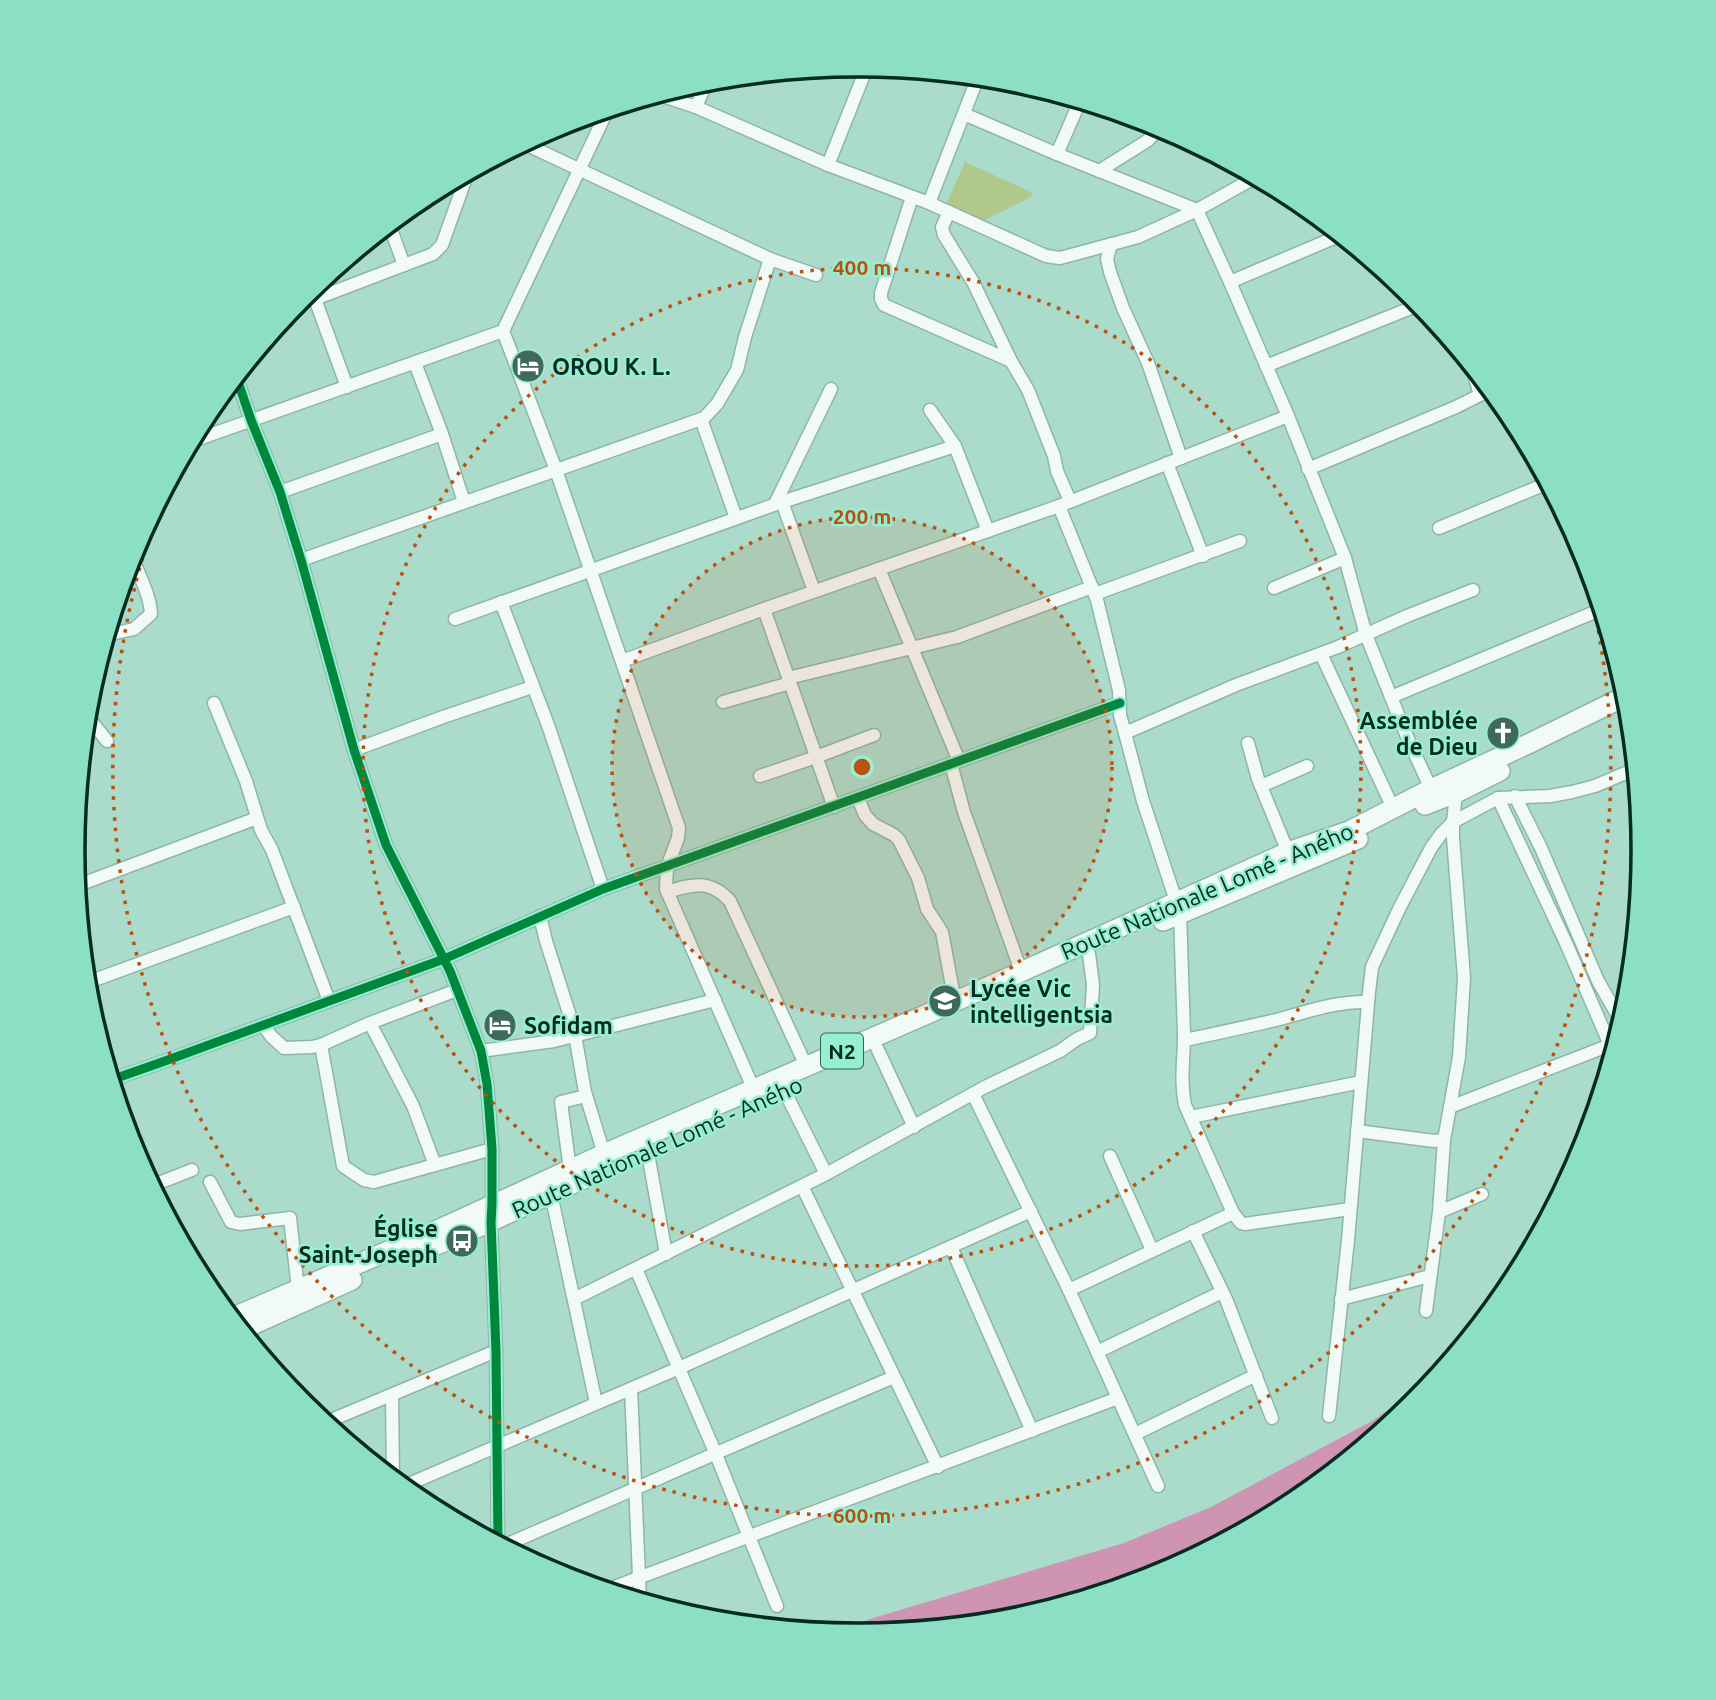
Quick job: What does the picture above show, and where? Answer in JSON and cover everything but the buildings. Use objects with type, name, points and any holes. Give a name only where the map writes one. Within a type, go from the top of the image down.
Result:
[{"type":"highway","name":"N2","points":[[1459,786],[1528,744],[1616,700]]},
{"type":"highway","name":"N2","points":[[1459,786],[1503,769],[1618,712]]},
{"type":"highway","name":"Route Nationale Lomé - Aného","points":[[240,1314],[491,1213],[551,1194],[647,1148],[1089,954],[1288,852],[1349,831],[1431,789],[1459,786]]},
{"type":"highway","name":"Route Nationale Lomé - Aného","points":[[249,1326],[369,1272],[457,1237],[491,1213],[604,1154],[1021,971],[1348,844],[1459,786]]},
{"type":"street","points":[[828,165],[863,77]]},
{"type":"street","points":[[929,203],[974,86]]},
{"type":"street","points":[[696,107],[702,93]]},
{"type":"street","points":[[674,100],[828,165],[929,203],[1046,256],[1060,258],[1138,237],[1197,210],[1247,182]]},
{"type":"street","points":[[1057,155],[1077,109]]},
{"type":"street","points":[[964,114],[1057,155],[1197,210],[1288,416],[1345,558],[1366,635],[1431,789]]},
{"type":"street","points":[[205,436],[503,331],[602,121]]},
{"type":"street","points":[[1099,171],[1153,136]]},
{"type":"street","points":[[535,148],[770,259],[816,275]]},
{"type":"street","points":[[326,289],[404,265],[439,250],[463,187]]},
{"type":"street","points":[[912,197],[881,293],[884,305],[1011,361]]},
{"type":"street","points":[[948,212],[943,227],[944,235],[973,282],[1028,390],[1054,456],[1064,504],[1094,591],[1143,801],[1178,908],[1184,1040],[1182,1093],[1185,1105],[1233,1213],[1241,1223],[1350,1209]]},
{"type":"street","points":[[392,233],[404,265]]},
{"type":"street","points":[[1230,282],[1331,239]]},
{"type":"street","points":[[1111,244],[1107,259],[1110,272],[1123,308],[1149,362],[1181,458]]},
{"type":"street","points":[[301,560],[704,418],[717,404],[737,370],[770,259]]},
{"type":"street","points":[[315,299],[347,387]]},
{"type":"street","points":[[1266,366],[1410,308]]},
{"type":"street","points":[[503,331],[592,570],[679,828],[667,867],[667,892],[754,1090]]},
{"type":"street","points":[[415,363],[464,502]]},
{"type":"street","points":[[240,387],[280,492],[354,750],[386,845],[444,959],[481,1051],[487,1084],[492,1149],[491,1213],[500,1534]]},
{"type":"street","points":[[814,592],[778,503],[831,389]]},
{"type":"street","points":[[1308,469],[1456,407],[1480,395],[1478,389]]},
{"type":"street","points":[[930,410],[955,446],[988,531]]},
{"type":"street","points":[[622,661],[1064,504],[1288,416]]},
{"type":"street","points":[[701,419],[736,518]]},
{"type":"street","points":[[280,492],[442,434]]},
{"type":"street","points":[[455,618],[778,503],[955,446]]},
{"type":"street","points":[[1167,463],[1203,556]]},
{"type":"street","points":[[1439,528],[1540,487]]},
{"type":"street","points":[[723,702],[789,680],[957,637],[1203,556],[1240,541]]},
{"type":"street","points":[[1274,588],[1345,558]]},
{"type":"street","points":[[879,569],[955,762],[964,813],[1021,971]]},
{"type":"street","points":[[116,633],[134,629],[151,614],[137,571]]},
{"type":"street","points":[[1125,733],[1236,685],[1321,654],[1473,590]]},
{"type":"street","points":[[501,602],[548,726],[603,889]]},
{"type":"street","points":[[764,609],[834,807]]},
{"type":"street","points":[[1391,696],[1593,613]]},
{"type":"street","points":[[1321,654],[1393,808]]},
{"type":"street","points":[[354,750],[532,687]]},
{"type":"street","points":[[214,703],[329,1001]]},
{"type":"street","points":[[119,1077],[444,959],[603,889],[1120,703]]},
{"type":"street","points":[[96,727],[107,741]]},
{"type":"street","points":[[760,776],[874,736]]},
{"type":"street","points":[[1248,743],[1261,786],[1288,852]]},
{"type":"street","points":[[1261,786],[1307,766]]},
{"type":"street","points":[[1329,1416],[1372,967],[1431,848],[1452,822],[1498,798],[1550,796],[1572,792],[1626,773]]},
{"type":"street","points":[[1426,1311],[1439,1212],[1444,1140],[1460,1046],[1464,978],[1452,822],[1459,786]]},
{"type":"street","points":[[1515,796],[1541,848],[1598,982],[1614,1009]]},
{"type":"street","points":[[858,798],[865,815],[873,824],[894,835],[899,841],[918,878],[927,909],[942,932],[955,1002]]},
{"type":"street","points":[[1498,798],[1608,1038]]},
{"type":"street","points":[[86,882],[257,818]]},
{"type":"street","points":[[667,892],[691,885],[710,886],[723,893],[730,901],[806,1066]]},
{"type":"street","points":[[97,979],[294,907]]},
{"type":"street","points":[[540,916],[576,1035],[586,1096],[604,1154]]},
{"type":"street","points":[[574,1299],[827,1174],[1090,1033],[1093,985],[1089,954]]},
{"type":"street","points":[[263,1026],[284,1048],[312,1047],[457,989]]},
{"type":"street","points":[[481,1051],[554,1041],[715,1000]]},
{"type":"street","points":[[1184,1040],[1337,1004],[1368,1002]]},
{"type":"street","points":[[370,1023],[413,1106],[435,1165]]},
{"type":"street","points":[[321,1045],[343,1166],[364,1180],[374,1182],[492,1149]]},
{"type":"street","points":[[877,1048],[914,1128]]},
{"type":"street","points":[[1450,1107],[1605,1051]]},
{"type":"street","points":[[1191,1117],[1361,1082]]},
{"type":"street","points":[[784,1090],[827,1174]]},
{"type":"street","points":[[973,1094],[1069,1290],[1158,1486]]},
{"type":"street","points":[[570,1170],[561,1101],[586,1096]]},
{"type":"street","points":[[1357,1131],[1444,1140]]},
{"type":"street","points":[[647,1148],[666,1254]]},
{"type":"street","points":[[1110,1156],[1152,1250]]},
{"type":"street","points":[[161,1182],[192,1170]]},
{"type":"street","points":[[210,1182],[231,1222],[236,1224],[290,1218],[298,1289]]},
{"type":"street","points":[[802,1186],[938,1466]]},
{"type":"street","points":[[551,1194],[596,1403]]},
{"type":"street","points":[[1439,1212],[1482,1194]]},
{"type":"street","points":[[413,1482],[679,1368],[1031,1211]]},
{"type":"street","points":[[1069,1290],[1233,1213]]},
{"type":"street","points":[[1193,1231],[1223,1292],[1272,1418]]},
{"type":"street","points":[[951,1247],[1032,1431]]},
{"type":"street","points":[[636,1269],[715,1452],[777,1606]]},
{"type":"street","points":[[1341,1299],[1430,1276]]},
{"type":"street","points":[[1097,1352],[1223,1292]]},
{"type":"street","points":[[335,1419],[496,1351]]},
{"type":"street","points":[[1135,1434],[1256,1375]]},
{"type":"street","points":[[511,1540],[894,1377]]},
{"type":"street","points":[[631,1389],[640,1591]]},
{"type":"street","points":[[392,1395],[393,1467]]},
{"type":"street","points":[[620,1585],[1118,1398]]},
{"type":"green space","points":[[965,162],[1033,193],[1031,197],[981,222],[945,207]]},
{"type":"shaded area","points":[[1400,1402],[1329,1463],[1287,1493],[1200,1543],[1154,1564],[1058,1597],[1009,1608],[959,1616],[862,1623],[1124,1543],[1211,1507],[1372,1421]]},
{"type":"cycle path","points":[[240,387],[280,492],[354,750],[386,845],[450,971],[481,1051],[487,1084],[492,1149],[491,1222],[496,1351],[498,1533]]},
{"type":"cycle path","points":[[119,1077],[444,959],[603,889],[1120,703]]},
{"type":"place","name":"OROU K. L.","points":[[528,366]]},
{"type":"place","name":"Assemblée de Dieu","points":[[1503,733]]},
{"type":"place","name":"Lycée Vic intelligentsia","points":[[945,1001]]},
{"type":"place","name":"Sofidam","points":[[500,1025]]},
{"type":"place","name":"Église Saint-Joseph","points":[[462,1241]]}]
